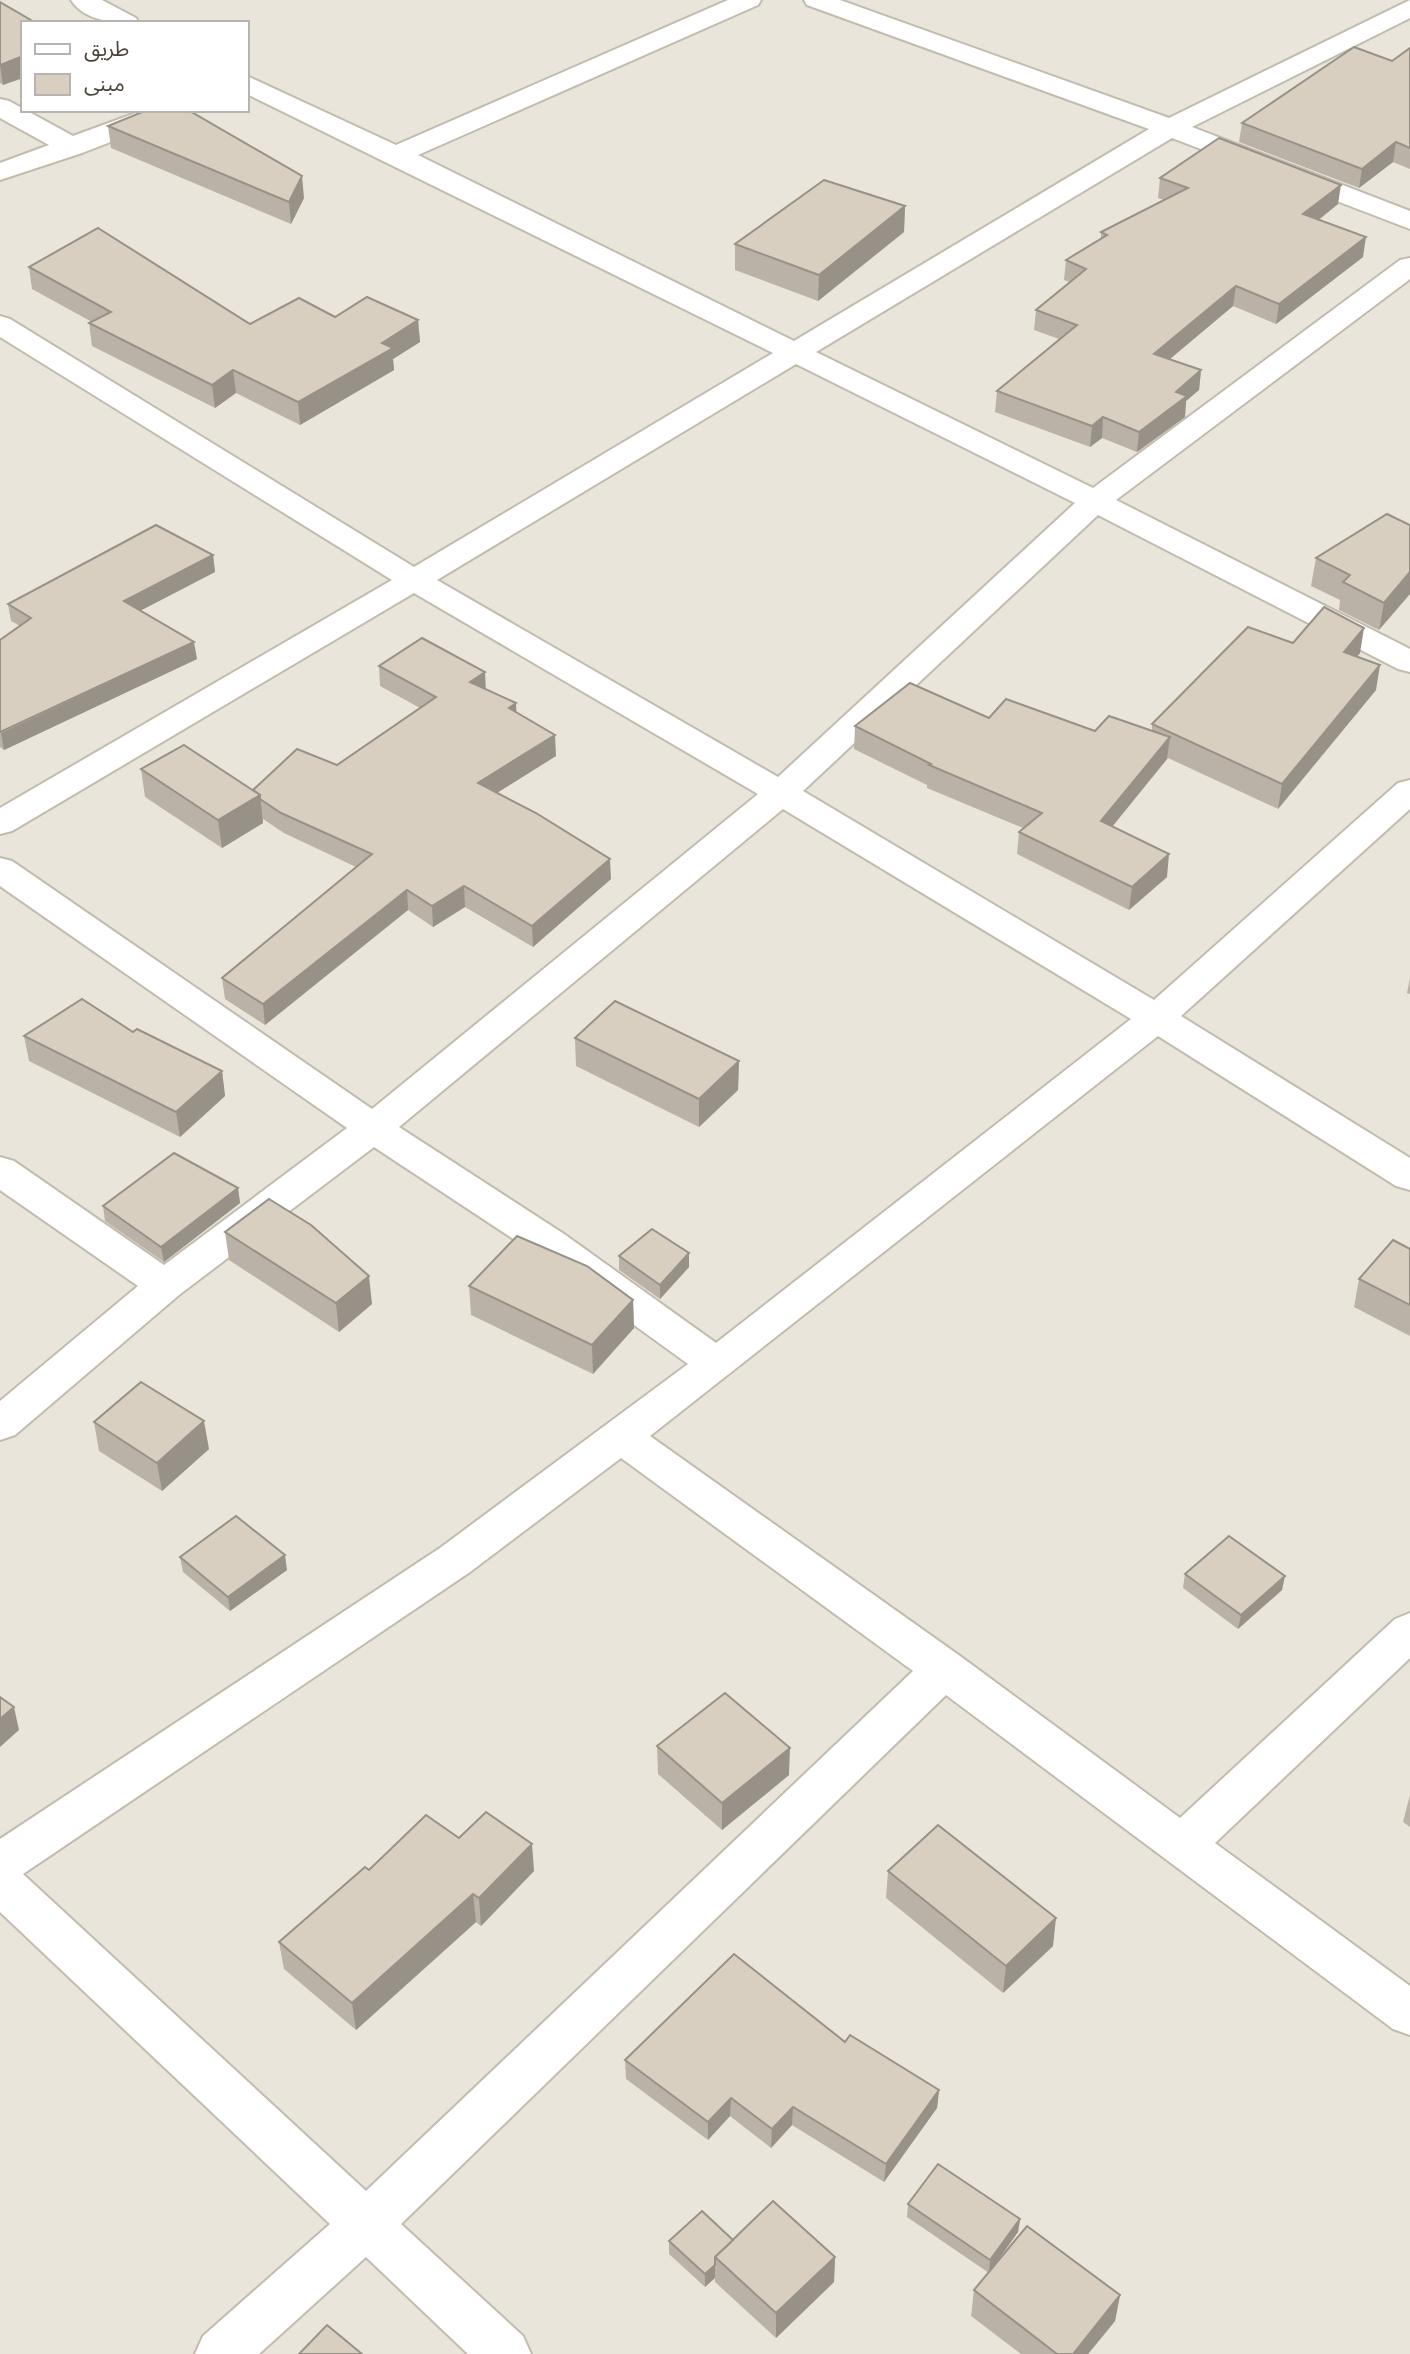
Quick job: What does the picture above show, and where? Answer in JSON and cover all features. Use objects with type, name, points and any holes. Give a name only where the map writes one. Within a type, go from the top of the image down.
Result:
[{"type":"street","points":[[83,0],[123,21]]},
{"type":"street","points":[[396,155],[749,0]]},
{"type":"street","points":[[816,0],[1170,128],[1410,221]]},
{"type":"street","points":[[1396,0],[1410,7]]},
{"type":"street","points":[[0,823],[414,580],[1170,128],[1410,7]]},
{"type":"street","points":[[248,84],[1095,501],[1410,662]]},
{"type":"street","points":[[0,107],[73,147]]},
{"type":"street","points":[[0,172],[164,112]]},
{"type":"street","points":[[0,1424],[165,1284],[373,1128],[781,793],[1095,501],[1410,266]]},
{"type":"street","points":[[0,325],[414,580],[781,793],[1157,1018],[1410,1176]]},
{"type":"street","points":[[0,1864],[455,1560],[717,1364],[1157,1018],[1410,791]]},
{"type":"street","points":[[0,869],[373,1128],[550,1244],[717,1364]]},
{"type":"street","points":[[0,1171],[165,1284]]},
{"type":"street","points":[[620,1436],[944,1670],[1410,2014]]},
{"type":"street","points":[[1181,1845],[1410,1630]]},
{"type":"street","points":[[221,2354],[366,2224],[944,1670]]},
{"type":"street","points":[[0,1882],[505,2354]]},
{"type":"shaded area","points":[[0,0],[1410,0],[1410,2354],[0,2354]]},
{"type":"building","points":[[0,2],[33,21],[21,21],[21,57],[0,65]]},
{"type":"building","points":[[1354,47],[1392,61],[1410,48],[1410,148],[1396,142],[1362,169],[1242,123]]},
{"type":"building","points":[[142,112],[191,112],[302,176],[289,202],[108,126]]},
{"type":"building","points":[[1219,138],[1341,185],[1303,214],[1366,237],[1279,304],[1236,286],[1154,354],[1201,370],[1176,392],[1187,396],[1139,432],[1103,417],[1092,426],[997,391],[1077,325],[1036,310],[1086,269],[1066,260],[1107,235],[1101,232],[1188,188],[1160,178]]},
{"type":"building","points":[[824,180],[905,206],[819,275],[735,244]]},
{"type":"building","points":[[98,228],[250,324],[299,298],[335,317],[367,297],[418,320],[382,343],[393,348],[298,402],[233,370],[212,385],[89,323],[111,312],[29,267]]},
{"type":"building","points":[[1387,514],[1410,525],[1410,572],[1384,603],[1343,582],[1350,575],[1316,558]]},
{"type":"building","points":[[156,525],[213,555],[124,601],[194,642],[0,732],[0,640],[31,618],[8,604]]},
{"type":"building","points":[[1324,607],[1364,628],[1344,652],[1380,665],[1282,784],[1152,724],[1248,627],[1293,643]]},
{"type":"building","points":[[422,638],[485,672],[470,682],[516,703],[509,708],[555,735],[478,783],[536,813],[610,859],[532,926],[464,886],[432,906],[407,890],[263,1004],[222,978],[372,854],[281,813],[260,799],[260,795],[253,790],[297,749],[337,765],[436,697],[379,666]]},
{"type":"building","points":[[910,683],[989,718],[1006,699],[1095,731],[1109,716],[1170,737],[1101,821],[1169,854],[1132,887],[1019,832],[1042,813],[929,765],[931,764],[855,726]]},
{"type":"building","points":[[184,745],[260,795],[218,820],[141,769]]},
{"type":"building","points":[[82,999],[133,1032],[137,1029],[222,1071],[176,1112],[24,1036]]},
{"type":"building","points":[[615,1001],[739,1061],[699,1099],[575,1038]]},
{"type":"building","points":[[174,1153],[238,1188],[161,1247],[103,1206]]},
{"type":"building","points":[[269,1199],[311,1225],[369,1276],[336,1303],[225,1232]]},
{"type":"building","points":[[652,1229],[689,1253],[660,1285],[619,1256]]},
{"type":"building","points":[[517,1236],[587,1266],[633,1300],[592,1345],[469,1286]]},
{"type":"building","points":[[1393,1240],[1410,1249],[1410,1305],[1359,1279]]},
{"type":"building","points":[[141,1382],[204,1421],[157,1463],[94,1422]]},
{"type":"building","points":[[236,1516],[285,1555],[228,1597],[180,1557]]},
{"type":"building","points":[[1229,1536],[1285,1576],[1241,1615],[1185,1574]]},
{"type":"building","points":[[725,1693],[790,1748],[722,1803],[657,1746]]},
{"type":"building","points":[[0,1697],[14,1707],[0,1719]]},
{"type":"building","points":[[486,1812],[532,1844],[479,1898],[473,1894],[352,2003],[279,1942],[365,1867],[369,1870],[426,1815],[459,1838]]},
{"type":"building","points":[[938,1825],[1056,1918],[1006,1966],[888,1871]]},
{"type":"building","points":[[734,1954],[845,2042],[850,2035],[939,2090],[886,2164],[793,2107],[772,2129],[731,2098],[708,2122],[625,2060]]},
{"type":"building","points":[[938,2164],[1020,2219],[990,2260],[908,2204]]},
{"type":"building","points":[[773,2201],[835,2257],[776,2313],[715,2257]]},
{"type":"building","points":[[702,2211],[733,2240],[715,2257],[715,2265],[705,2274],[669,2241]]},
{"type":"building","points":[[1027,2226],[1120,2295],[1073,2354],[1057,2354],[974,2290]]},
{"type":"building","points":[[327,2325],[362,2354],[299,2354]]}]
